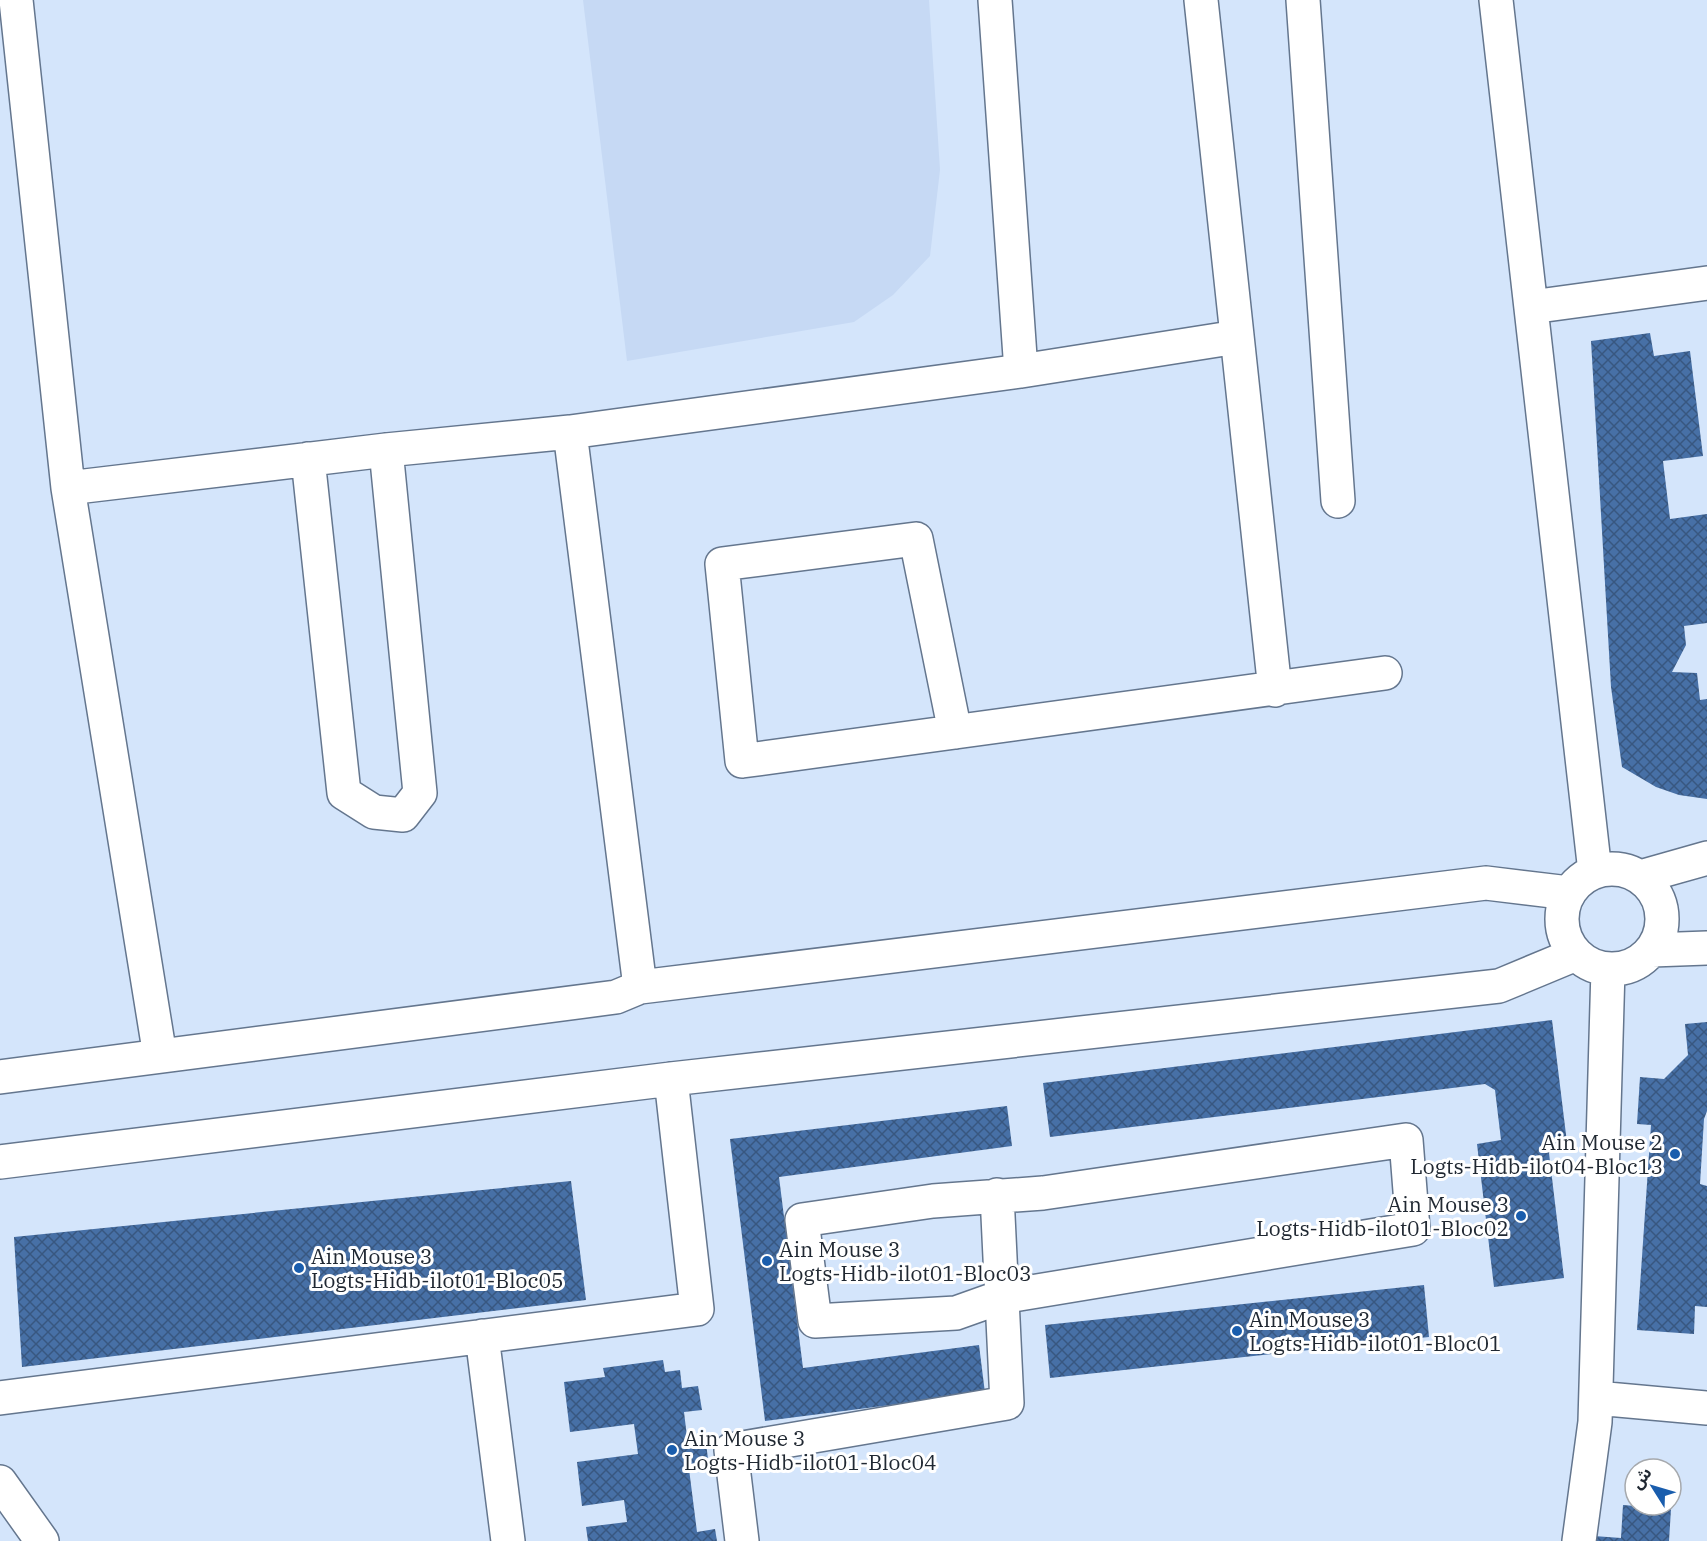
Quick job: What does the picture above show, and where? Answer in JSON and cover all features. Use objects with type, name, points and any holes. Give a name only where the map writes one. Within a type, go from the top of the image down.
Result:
[{"type":"street","points":[[16,0],[68,488],[160,1056]]},
{"type":"street","points":[[995,0],[1020,371]]},
{"type":"street","points":[[1201,0],[1275,690]]},
{"type":"street","points":[[1303,0],[1338,501]]},
{"type":"street","points":[[1496,0],[1595,872]]},
{"type":"street","points":[[1531,307],[1707,284]]},
{"type":"street","points":[[68,488],[386,450],[570,432],[1020,371],[1237,337]]},
{"type":"street","points":[[570,432],[640,987]]},
{"type":"street","points":[[308,459],[344,794],[374,812],[403,815],[420,793],[386,450]]},
{"type":"street","points":[[955,732],[916,539],[722,564],[742,761],[1385,674]]},
{"type":"street","points":[[1640,877],[1707,858]]},
{"type":"street","points":[[1610,869],[1626,871],[1640,877],[1652,888],[1660,903],[1662,919],[1660,936],[1652,950],[1640,961],[1625,968],[1608,969],[1586,962],[1576,954],[1567,941],[1563,925],[1563,909],[1569,894],[1580,881],[1595,872],[1610,869]]},
{"type":"street","points":[[0,1077],[616,997],[640,987],[1486,883],[1569,894]]},
{"type":"street","points":[[1652,950],[1707,948]]},
{"type":"street","points":[[0,1162],[671,1079],[1499,986],[1576,954]]},
{"type":"street","points":[[1579,1541],[1595,1422],[1608,969]]},
{"type":"street","points":[[0,1398],[697,1309],[671,1079]]},
{"type":"street","points":[[1406,1140],[1413,1229],[1001,1297],[956,1313],[815,1321],[802,1220],[997,1195],[1043,1193],[1406,1140]]},
{"type":"street","points":[[742,1541],[731,1450],[1007,1403],[997,1195]]},
{"type":"street","points":[[482,1336],[508,1541]]},
{"type":"street","points":[[1596,1398],[1707,1408]]},
{"type":"street","points":[[0,1482],[42,1541]]},
{"type":"shaded area","points":[[583,0],[929,0],[940,170],[930,256],[893,295],[854,322],[627,361]]},
{"type":"building","points":[[1650,333],[1654,356],[1690,351],[1703,456],[1663,461],[1670,519],[1707,514],[1707,623],[1684,626],[1686,645],[1672,672],[1697,673],[1700,700],[1707,699],[1707,799],[1679,795],[1656,787],[1622,767],[1611,687],[1591,341]]},
{"type":"building","name":"Ain Mouse 3 Logts-Hidb-ilot01-Bloc02","points":[[1552,1020],[1568,1151],[1549,1153],[1564,1278],[1494,1287],[1477,1144],[1501,1140],[1495,1090],[1485,1084],[1050,1137],[1043,1083]]},
{"type":"building","name":"Ain Mouse 2 Logts-Hidb-ilot04-Bloc13","points":[[1707,1022],[1707,1111],[1704,1119],[1700,1184],[1707,1186],[1707,1307],[1695,1306],[1694,1334],[1637,1330],[1651,1125],[1637,1124],[1640,1077],[1664,1079],[1688,1055],[1685,1024]]},
{"type":"building","name":"Ain Mouse 3 Logts-Hidb-ilot01-Bloc03","points":[[1007,1106],[1012,1146],[779,1177],[803,1368],[979,1345],[985,1393],[765,1421],[730,1139]]},
{"type":"building","name":"Ain Mouse 3 Logts-Hidb-ilot01-Bloc05","points":[[571,1181],[586,1300],[22,1367],[14,1237]]},
{"type":"building","name":"Ain Mouse 3 Logts-Hidb-ilot01-Bloc01","points":[[1424,1285],[1429,1337],[1050,1378],[1045,1325]]},
{"type":"building","name":"Ain Mouse 3 Logts-Hidb-ilot01-Bloc04","points":[[663,1360],[665,1372],[680,1370],[682,1388],[698,1386],[702,1410],[684,1412],[688,1445],[706,1443],[709,1467],[689,1469],[697,1532],[715,1529],[717,1541],[588,1541],[586,1527],[627,1522],[624,1500],[582,1506],[577,1462],[638,1454],[634,1424],[570,1432],[564,1382],[605,1377],[603,1368]]},
{"type":"building","points":[[1623,1505],[1623,1517],[1670,1517],[1669,1541],[1594,1541],[1594,1536],[1621,1538]]},
{"type":"place","name":"Ain Mouse 2 Logts-Hidb-ilot04-Bloc13","points":[[1675,1154]]},
{"type":"place","name":"Ain Mouse 3 Logts-Hidb-ilot01-Bloc02","points":[[1521,1216]]},
{"type":"place","name":"Ain Mouse 3 Logts-Hidb-ilot01-Bloc03","points":[[767,1261]]},
{"type":"place","name":"Ain Mouse 3 Logts-Hidb-ilot01-Bloc05","points":[[299,1268]]},
{"type":"place","name":"Ain Mouse 3 Logts-Hidb-ilot01-Bloc01","points":[[1237,1331]]},
{"type":"place","name":"Ain Mouse 3 Logts-Hidb-ilot01-Bloc04","points":[[672,1450]]}]
